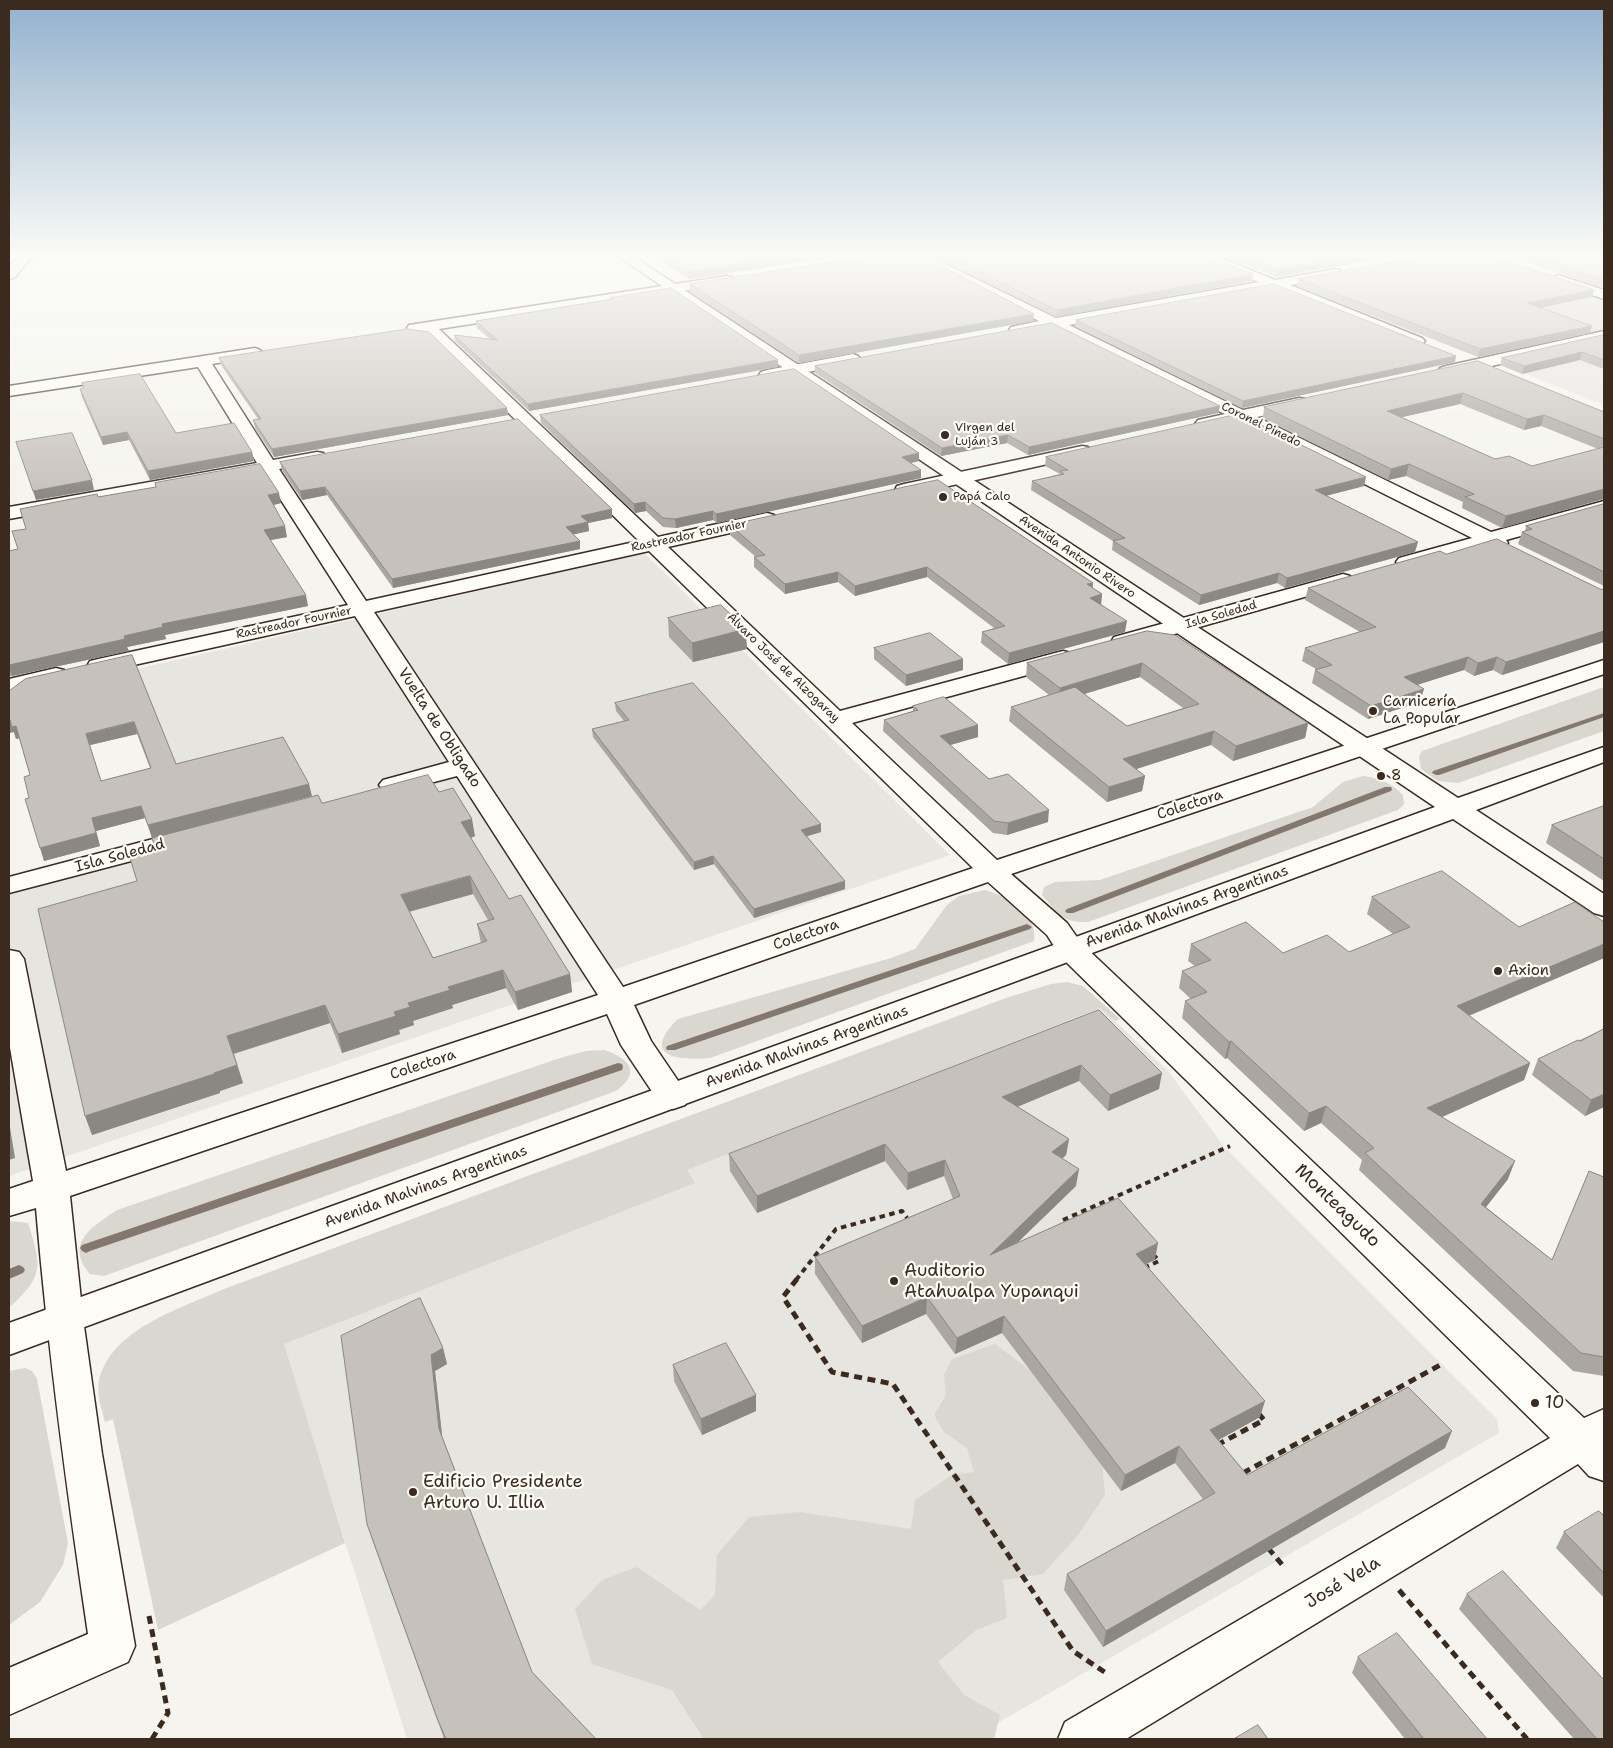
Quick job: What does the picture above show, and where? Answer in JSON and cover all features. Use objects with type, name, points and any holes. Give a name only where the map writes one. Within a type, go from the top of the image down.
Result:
[{"type":"street","name":"Álvaro José de Alzogaray","points":[[439,337],[992,870],[1057,929],[1070,950]]},
{"type":"street","name":"Avenida Antonio Rivero","points":[[744,337],[1458,808],[1604,907]]},
{"type":"street","name":"Coronel Pinedo","points":[[1082,337],[1516,552]]},
{"type":"street","points":[[1406,337],[1430,346]]},
{"type":"street","points":[[1428,375],[1601,337]]},
{"type":"street","points":[[9,391],[265,351]]},
{"type":"street","points":[[1449,353],[1504,375]]},
{"type":"street","points":[[755,377],[870,356]]},
{"type":"street","name":"Vuelta de Obligado","points":[[202,361],[268,466],[616,1000],[636,1045],[673,1097]]},
{"type":"street","points":[[1185,428],[1310,400]]},
{"type":"street","points":[[506,423],[544,416]]},
{"type":"street","points":[[882,494],[1100,447]]},
{"type":"street","points":[[9,513],[335,454]]},
{"type":"street","points":[[1387,568],[1604,507]]},
{"type":"street","name":"Rastreador Fournier","points":[[9,686],[787,515]]},
{"type":"street","name":"Isla Soledad","points":[[838,720],[1359,576]]},
{"type":"street","name":"Colectora","points":[[9,1204],[616,1000],[992,870],[1604,668]]},
{"type":"street","name":"Avenida Malvinas Argentinas","points":[[9,1339],[1604,754]]},
{"type":"street","points":[[369,791],[464,766]]},
{"type":"street","name":"Isla Soledad","points":[[9,885],[218,830]]},
{"type":"street","name":"Monteagudo","points":[[1070,950],[1261,1132],[1597,1444]]},
{"type":"street","points":[[9,960],[52,1189],[64,1319],[82,1454],[112,1646],[9,1692]]},
{"type":"street","name":"José Vela","points":[[1082,1739],[1376,1563],[1597,1444]]},
{"type":"path","points":[[1063,1220],[1261,1132]]},
{"type":"path","points":[[1107,1201],[1112,1207]]},
{"type":"path","points":[[907,1218],[902,1211],[836,1229],[783,1297],[832,1372],[893,1384],[1073,1651],[1106,1672]]},
{"type":"path","points":[[1136,1272],[1159,1261],[1148,1248]]},
{"type":"path","points":[[1234,1468],[1240,1475],[1442,1364]]},
{"type":"path","points":[[1208,1450],[1264,1420],[1258,1413]]},
{"type":"path","points":[[1216,1445],[1222,1453]]},
{"type":"path","points":[[1266,1546],[1285,1568]]},
{"type":"path","points":[[1376,1563],[1527,1739]]},
{"type":"shaded area","points":[[1604,345],[1604,405],[1524,373]]},
{"type":"shaded area","points":[[644,553],[950,855],[9,1176],[9,877],[301,800],[274,744],[164,771],[132,670]]},
{"type":"shaded area","points":[[1604,687],[1604,731],[1458,783],[1438,781],[1421,769],[1419,756],[1422,751]]},
{"type":"shaded area","points":[[1363,776],[1390,784],[1403,795],[1404,804],[1398,810],[1088,922],[1066,919],[1042,895],[1044,887],[1055,882],[1100,880],[1313,807],[1343,782]]},
{"type":"shaded area","points":[[985,890],[1012,902],[1026,914],[1034,931],[1034,941],[710,1058],[675,1057],[667,1053],[663,1048],[662,1041],[667,1031],[678,1019],[891,958],[915,949],[947,905],[959,896]]},
{"type":"shaded area","points":[[1067,982],[1083,986],[1120,1019],[1115,1021],[1100,1008],[687,1170],[695,1183],[284,1344],[345,1543],[158,1630],[113,1419],[105,1422],[98,1391],[99,1381],[106,1363],[117,1347],[132,1334],[169,1313],[224,1289],[1006,998],[1051,984]]},
{"type":"shaded area","points":[[1101,1008],[1168,1071],[1225,1148],[1497,1419],[1499,1433],[970,1739],[407,1739],[283,1344],[694,1183],[686,1170]]},
{"type":"shaded area","points":[[605,1050],[626,1062],[629,1067],[629,1078],[616,1091],[104,1276],[90,1274],[83,1263],[80,1253],[84,1237],[117,1210],[560,1058],[586,1051]]},
{"type":"shaded area","points":[[9,1221],[28,1223],[36,1250],[37,1270],[29,1287],[9,1308]]},
{"type":"shaded area","points":[[995,1344],[1062,1394],[1101,1450],[1105,1495],[1078,1535],[1043,1574],[1003,1580],[1007,1618],[976,1630],[938,1662],[964,1695],[1000,1715],[994,1739],[704,1739],[672,1690],[592,1664],[575,1609],[602,1580],[637,1567],[700,1610],[715,1595],[717,1555],[749,1517],[800,1512],[911,1529],[915,1500],[952,1475],[974,1472],[967,1448],[944,1432],[934,1415],[946,1395],[944,1375],[952,1359]]},
{"type":"shaded area","points":[[25,1368],[32,1371],[37,1379],[68,1543],[63,1565],[40,1602],[9,1625],[9,1371]]},
{"type":"building","points":[[358,337],[434,337],[507,408],[272,449],[253,420],[261,419],[219,358]]},
{"type":"building","points":[[456,337],[497,340],[493,337],[743,337],[778,360],[528,404]]},
{"type":"building","points":[[771,337],[905,337],[799,355]]},
{"type":"building","points":[[977,337],[1079,337],[1220,406],[1029,447],[1008,435],[942,448],[815,366]]},
{"type":"building","points":[[1110,337],[1407,337],[1456,356],[1243,401]]},
{"type":"building","points":[[1448,337],[1541,337],[1480,349]]},
{"type":"building","points":[[1604,337],[1604,360],[1582,352],[1524,366],[1502,358]]},
{"type":"building","points":[[1478,361],[1604,412],[1604,439],[1544,415],[1527,419],[1463,393],[1387,411],[1495,459],[1509,456],[1532,466],[1604,447],[1604,489],[1506,516],[1465,497],[1474,494],[1409,464],[1391,469],[1264,407]]},
{"type":"building","points":[[794,369],[919,453],[902,457],[921,470],[716,514],[713,511],[675,519],[663,518],[645,502],[634,504],[540,415]]},
{"type":"building","points":[[140,374],[176,433],[234,423],[252,452],[148,471],[127,432],[101,437],[80,389],[84,388],[82,383]]},
{"type":"building","points":[[1239,414],[1366,477],[1315,490],[1418,542],[1287,578],[1279,573],[1201,595],[1113,541],[1125,538],[1032,481],[1064,474],[1060,471],[1068,470],[1046,457]]},
{"type":"building","points":[[518,419],[612,509],[581,516],[588,522],[566,527],[580,541],[392,579],[325,487],[300,491],[280,462]]},
{"type":"building","points":[[72,433],[92,480],[33,491],[16,442]]},
{"type":"building","points":[[260,464],[279,493],[268,495],[285,526],[264,530],[306,595],[162,624],[163,627],[124,636],[125,639],[9,665],[9,551],[18,549],[12,531],[26,529],[20,509],[97,494],[98,497],[156,487],[155,483]]},
{"type":"building","points":[[938,480],[1093,583],[1087,584],[1102,594],[1090,598],[1127,621],[1009,653],[982,632],[1005,626],[927,567],[855,586],[838,572],[785,584],[754,557],[765,555],[730,525]]},
{"type":"building","points":[[1604,504],[1604,572],[1522,532],[1532,529],[1526,526]]},
{"type":"building","points":[[1497,539],[1604,590],[1604,631],[1506,662],[1497,657],[1478,663],[1468,657],[1404,677],[1424,689],[1371,706],[1315,670],[1332,665],[1305,648],[1376,627],[1308,588],[1440,551],[1446,554]]},
{"type":"building","points":[[721,605],[746,629],[692,643],[668,618]]},
{"type":"building","points":[[1147,631],[1175,635],[1308,723],[1236,746],[1214,731],[1123,759],[1145,776],[1109,787],[1011,707],[1075,687],[1127,726],[1199,704],[1142,663],[1060,688],[1027,663]]},
{"type":"building","points":[[930,633],[963,659],[906,675],[874,648]]},
{"type":"building","points":[[132,655],[176,764],[283,737],[309,784],[148,825],[141,806],[92,818],[96,833],[40,848],[25,799],[29,798],[24,777],[30,775],[16,726],[12,727],[9,720],[9,691],[25,679]],"holes":[[[134,722],[151,768],[101,781],[86,734]]]},
{"type":"building","points":[[693,683],[821,824],[801,830],[845,881],[754,909],[713,856],[694,862],[592,729],[629,720],[615,703]]},
{"type":"building","points":[[944,697],[978,725],[940,736],[989,779],[1008,774],[1049,810],[1008,823],[994,821],[884,720],[918,710],[913,706]]},
{"type":"building","points":[[428,775],[439,792],[453,788],[472,819],[461,822],[509,899],[521,895],[570,974],[515,992],[503,970],[448,987],[450,990],[408,1003],[410,1007],[394,1012],[396,1016],[338,1034],[325,1005],[227,1036],[237,1065],[85,1116],[38,909],[137,881],[129,855],[155,848],[152,838],[318,795],[322,803]],"holes":[[[470,876],[494,919],[477,924],[487,941],[433,958],[401,895]]]},
{"type":"building","points":[[1604,806],[1604,859],[1552,825]]},
{"type":"building","points":[[1442,871],[1519,927],[1575,902],[1604,922],[1604,944],[1457,1006],[1530,1063],[1427,1108],[1515,1161],[1481,1204],[1552,1260],[1589,1171],[1604,1177],[1604,1357],[1581,1353],[1365,1153],[1374,1148],[1326,1106],[1309,1113],[1185,1001],[1207,992],[1182,971],[1211,960],[1191,944],[1246,922],[1283,953],[1327,935],[1349,952],[1410,927],[1372,897]]},
{"type":"building","points":[[1099,1010],[1162,1073],[1110,1095],[1081,1065],[1002,1097],[1069,1139],[1052,1152],[1079,1169],[990,1255],[1118,1198],[1158,1243],[1136,1254],[1265,1401],[1210,1430],[1247,1475],[1408,1387],[1452,1431],[1106,1631],[1067,1574],[1215,1493],[1179,1446],[1125,1475],[1004,1316],[957,1338],[927,1297],[862,1326],[815,1257],[960,1196],[945,1160],[908,1173],[885,1144],[757,1196],[729,1154]]},
{"type":"building","points":[[1604,1029],[1604,1094],[1591,1100],[1538,1059],[1578,1040],[1580,1041]]},
{"type":"building","name":"Edificio Presidente Arturo U. Illia","points":[[420,1298],[443,1348],[431,1355],[439,1429],[532,1672],[596,1739],[446,1739],[437,1718],[367,1524],[341,1336]]},
{"type":"building","points":[[726,1343],[756,1395],[701,1419],[673,1365]]},
{"type":"building","points":[[1599,1511],[1604,1516],[1604,1573],[1564,1532]]},
{"type":"building","points":[[1503,1571],[1604,1680],[1604,1739],[1597,1739],[1467,1594]]},
{"type":"building","points":[[1397,1633],[1487,1739],[1424,1739],[1358,1657]]},
{"type":"building","points":[[1258,1725],[1268,1739],[1234,1739]]},
{"type":"waterway","points":[[1436,773],[1604,715]]},
{"type":"waterway","points":[[1070,911],[1388,789]]},
{"type":"waterway","points":[[671,1048],[1027,927]]},
{"type":"waterway","points":[[86,1248],[618,1067]]},
{"type":"waterway","points":[[9,1274],[19,1270]]},
{"type":"place","name":"Virgen del Luján 3","points":[[945,435]]},
{"type":"place","name":"Papá Calo","points":[[943,497]]},
{"type":"place","name":"Carnicería La Popular","points":[[1373,711]]},
{"type":"place","name":"8","points":[[1381,776]]},
{"type":"place","name":"Axion","points":[[1498,971]]},
{"type":"place","name":"Auditorio Atahualpa Yupanqui","points":[[894,1281]]},
{"type":"place","name":"10","points":[[1535,1403]]},
{"type":"place","name":"Edificio Presidente Arturo U. Illia","points":[[413,1492]]}]
